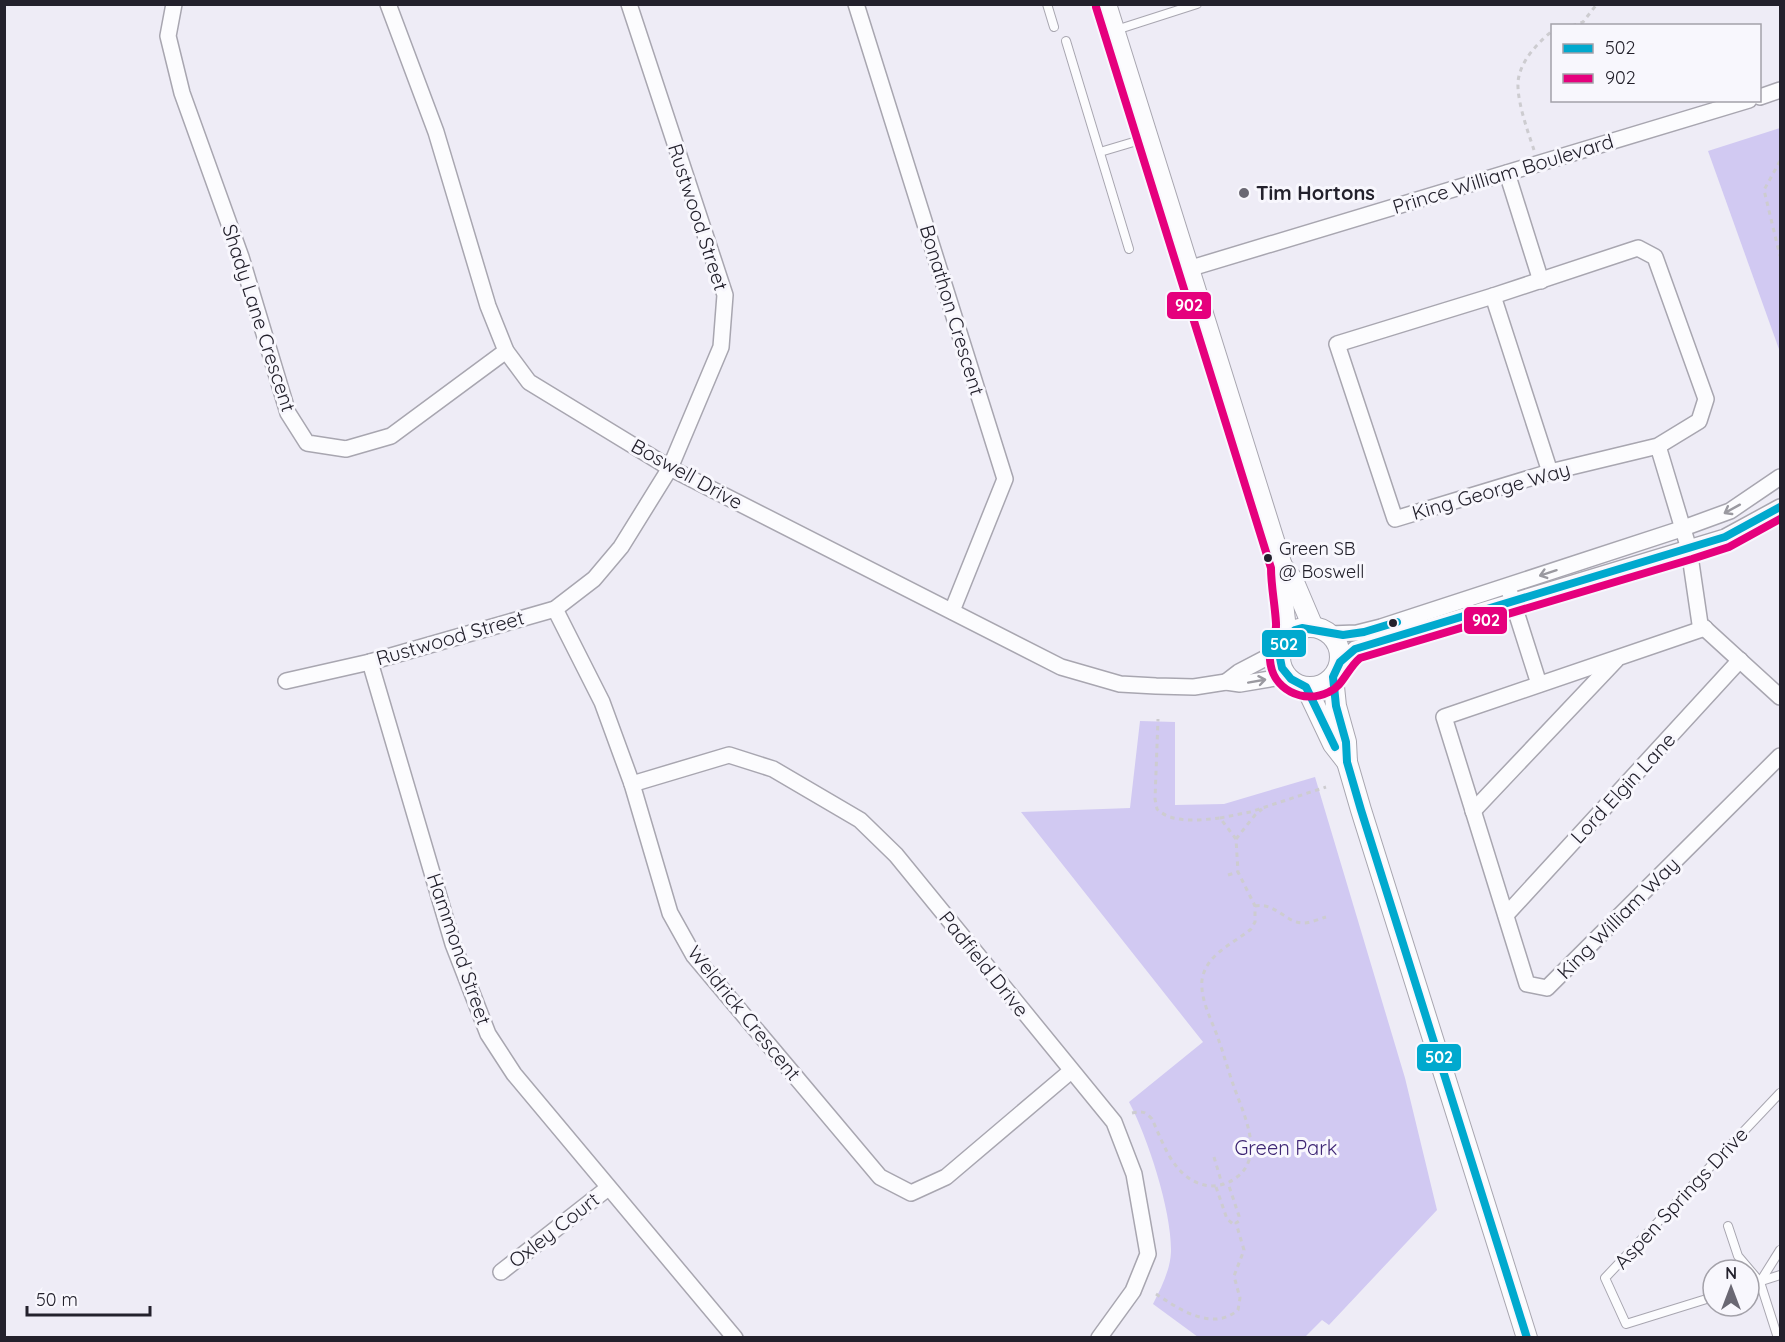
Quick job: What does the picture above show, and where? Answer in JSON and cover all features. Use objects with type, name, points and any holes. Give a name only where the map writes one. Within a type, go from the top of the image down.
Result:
[{"type":"street","name":"Shady Lane Crescent","points":[[174,4],[168,36],[182,93],[241,257],[288,413],[307,443],[346,449],[391,436],[506,351]]},
{"type":"street","name":"Boswell Drive","points":[[388,4],[436,132],[488,306],[506,351],[529,382],[670,468],[1061,667],[1120,684],[1194,687],[1226,682],[1240,684],[1287,676]]},
{"type":"street","name":"Rustwood Street","points":[[286,681],[370,662],[555,609],[594,579],[621,547],[670,468],[721,347],[724,295],[629,4]]},
{"type":"street","name":"Bonathon Crescent","points":[[856,4],[1005,478],[952,611]]},
{"type":"street","points":[[1106,4],[1282,566],[1284,644],[1281,664],[1287,676],[1299,685],[1306,687],[1320,685],[1355,649],[1725,537],[1780,507]]},
{"type":"street","points":[[1761,98],[1780,92]]},
{"type":"street","name":"Prince William Boulevard","points":[[1188,268],[1742,102]]},
{"type":"street","points":[[1507,173],[1541,280]]},
{"type":"street","name":"King George Way","points":[[1638,248],[1655,257],[1706,399],[1699,422],[1658,446],[1550,472],[1395,519],[1337,344],[1541,280],[1638,248]]},
{"type":"street","points":[[1493,296],[1550,472]]},
{"type":"street","points":[[1658,446],[1689,549],[1700,624],[1780,697]]},
{"type":"street","points":[[1284,644],[1302,628],[1357,633],[1381,627],[1684,528],[1730,511],[1780,477]]},
{"type":"street","points":[[1282,566],[1293,580],[1321,631],[1338,646],[1336,706],[1346,742],[1347,762],[1527,1338]]},
{"type":"street","points":[[1508,586],[1539,684]]},
{"type":"street","name":"Weldrick Crescent","points":[[555,609],[602,702],[632,784],[670,913],[694,956],[880,1177],[911,1193],[946,1177],[1071,1071]]},
{"type":"street","name":"King William Way","points":[[1705,628],[1444,717],[1527,984],[1547,988],[1780,756]]},
{"type":"street","name":"Boswell Drive","points":[[1226,682],[1284,644]]},
{"type":"street","name":"King William Way","points":[[1473,812],[1618,657]]},
{"type":"street","name":"Lord Elgin Lane","points":[[1506,915],[1740,660]]},
{"type":"street","name":"Hammond Street","points":[[370,662],[453,944],[488,1034],[514,1074],[735,1338]]},
{"type":"street","points":[[1306,687],[1333,744],[1347,762]]},
{"type":"street","name":"Padfield Drive","points":[[632,784],[729,755],[773,769],[860,820],[896,855],[1114,1122],[1134,1174],[1148,1254],[1133,1291],[1100,1338]]},
{"type":"street","name":"Oxley Court","points":[[501,1272],[608,1188]]},
{"type":"lane","points":[[1047,4],[1054,27]]},
{"type":"lane","points":[[1114,30],[1197,4]]},
{"type":"lane","points":[[1066,41],[1129,249]]},
{"type":"lane","points":[[1100,152],[1147,138]]},
{"type":"lane","name":"Aspen Springs Drive","points":[[1701,1301],[1626,1324],[1605,1278],[1780,1093]]},
{"type":"lane","points":[[1728,1226],[1740,1258]]},
{"type":"lane","points":[[1761,1280],[1780,1250]]},
{"type":"lane","points":[[1761,1282],[1780,1275]]},
{"type":"lane","points":[[1761,1285],[1779,1338]]},
{"type":"path","points":[[1578,24],[1583,22],[1597,4]]},
{"type":"path","points":[[1538,164],[1521,110],[1518,77],[1530,53],[1551,32]]},
{"type":"path","points":[[1780,161],[1764,190],[1780,256]]},
{"type":"path","points":[[1158,719],[1155,799],[1157,809],[1169,818],[1202,820],[1220,818],[1250,812],[1326,787]]},
{"type":"path","points":[[1236,839],[1255,815],[1266,806]]},
{"type":"path","points":[[1132,1113],[1143,1111],[1152,1119],[1177,1167],[1205,1186],[1216,1187],[1228,1183],[1248,1166],[1249,1128],[1203,992],[1203,978],[1211,960],[1251,929],[1255,922],[1255,906],[1238,872],[1236,839],[1220,818]]},
{"type":"path","points":[[1228,875],[1238,872]]},
{"type":"path","points":[[1255,906],[1271,907],[1299,923],[1326,917]]},
{"type":"path","points":[[1214,1157],[1222,1185]]},
{"type":"path","points":[[1228,1183],[1239,1216],[1239,1221],[1236,1223]]},
{"type":"path","points":[[1216,1187],[1227,1219],[1233,1224],[1236,1223]]},
{"type":"path","points":[[1156,1294],[1189,1315],[1200,1318],[1228,1316],[1238,1310],[1240,1298],[1234,1276],[1244,1250],[1236,1223]]},
{"type":"green space","points":[[1780,128],[1780,352],[1708,151]]},
{"type":"green space","name":"Green Park","points":[[1140,721],[1175,722],[1175,805],[1224,804],[1315,777],[1405,1078],[1437,1210],[1329,1325],[1322,1320],[1305,1337],[1198,1337],[1153,1304],[1169,1266],[1171,1252],[1168,1217],[1158,1176],[1144,1135],[1129,1102],[1203,1042],[1021,812],[1130,808]]},
{"type":"transit line","name":"902","points":[[1096,7],[1271,568],[1276,628],[1270,660],[1276,679],[1290,692],[1309,697],[1319,696],[1338,686],[1360,658],[1729,547],[1780,519]]},
{"type":"transit line","name":"502","points":[[1527,1338],[1361,810],[1347,762],[1346,742],[1336,706],[1333,677],[1340,662],[1355,649],[1725,537],[1780,507]]},
{"type":"transit line","name":"502","points":[[1335,747],[1306,687],[1291,679],[1282,668],[1280,658],[1283,645],[1289,635],[1302,628],[1343,635],[1364,632],[1397,622]]},
{"type":"place","name":"Tim Hortons","points":[[1244,193]]},
{"type":"place","name":"Green SB @ Boswell","points":[[1268,558]]}]
